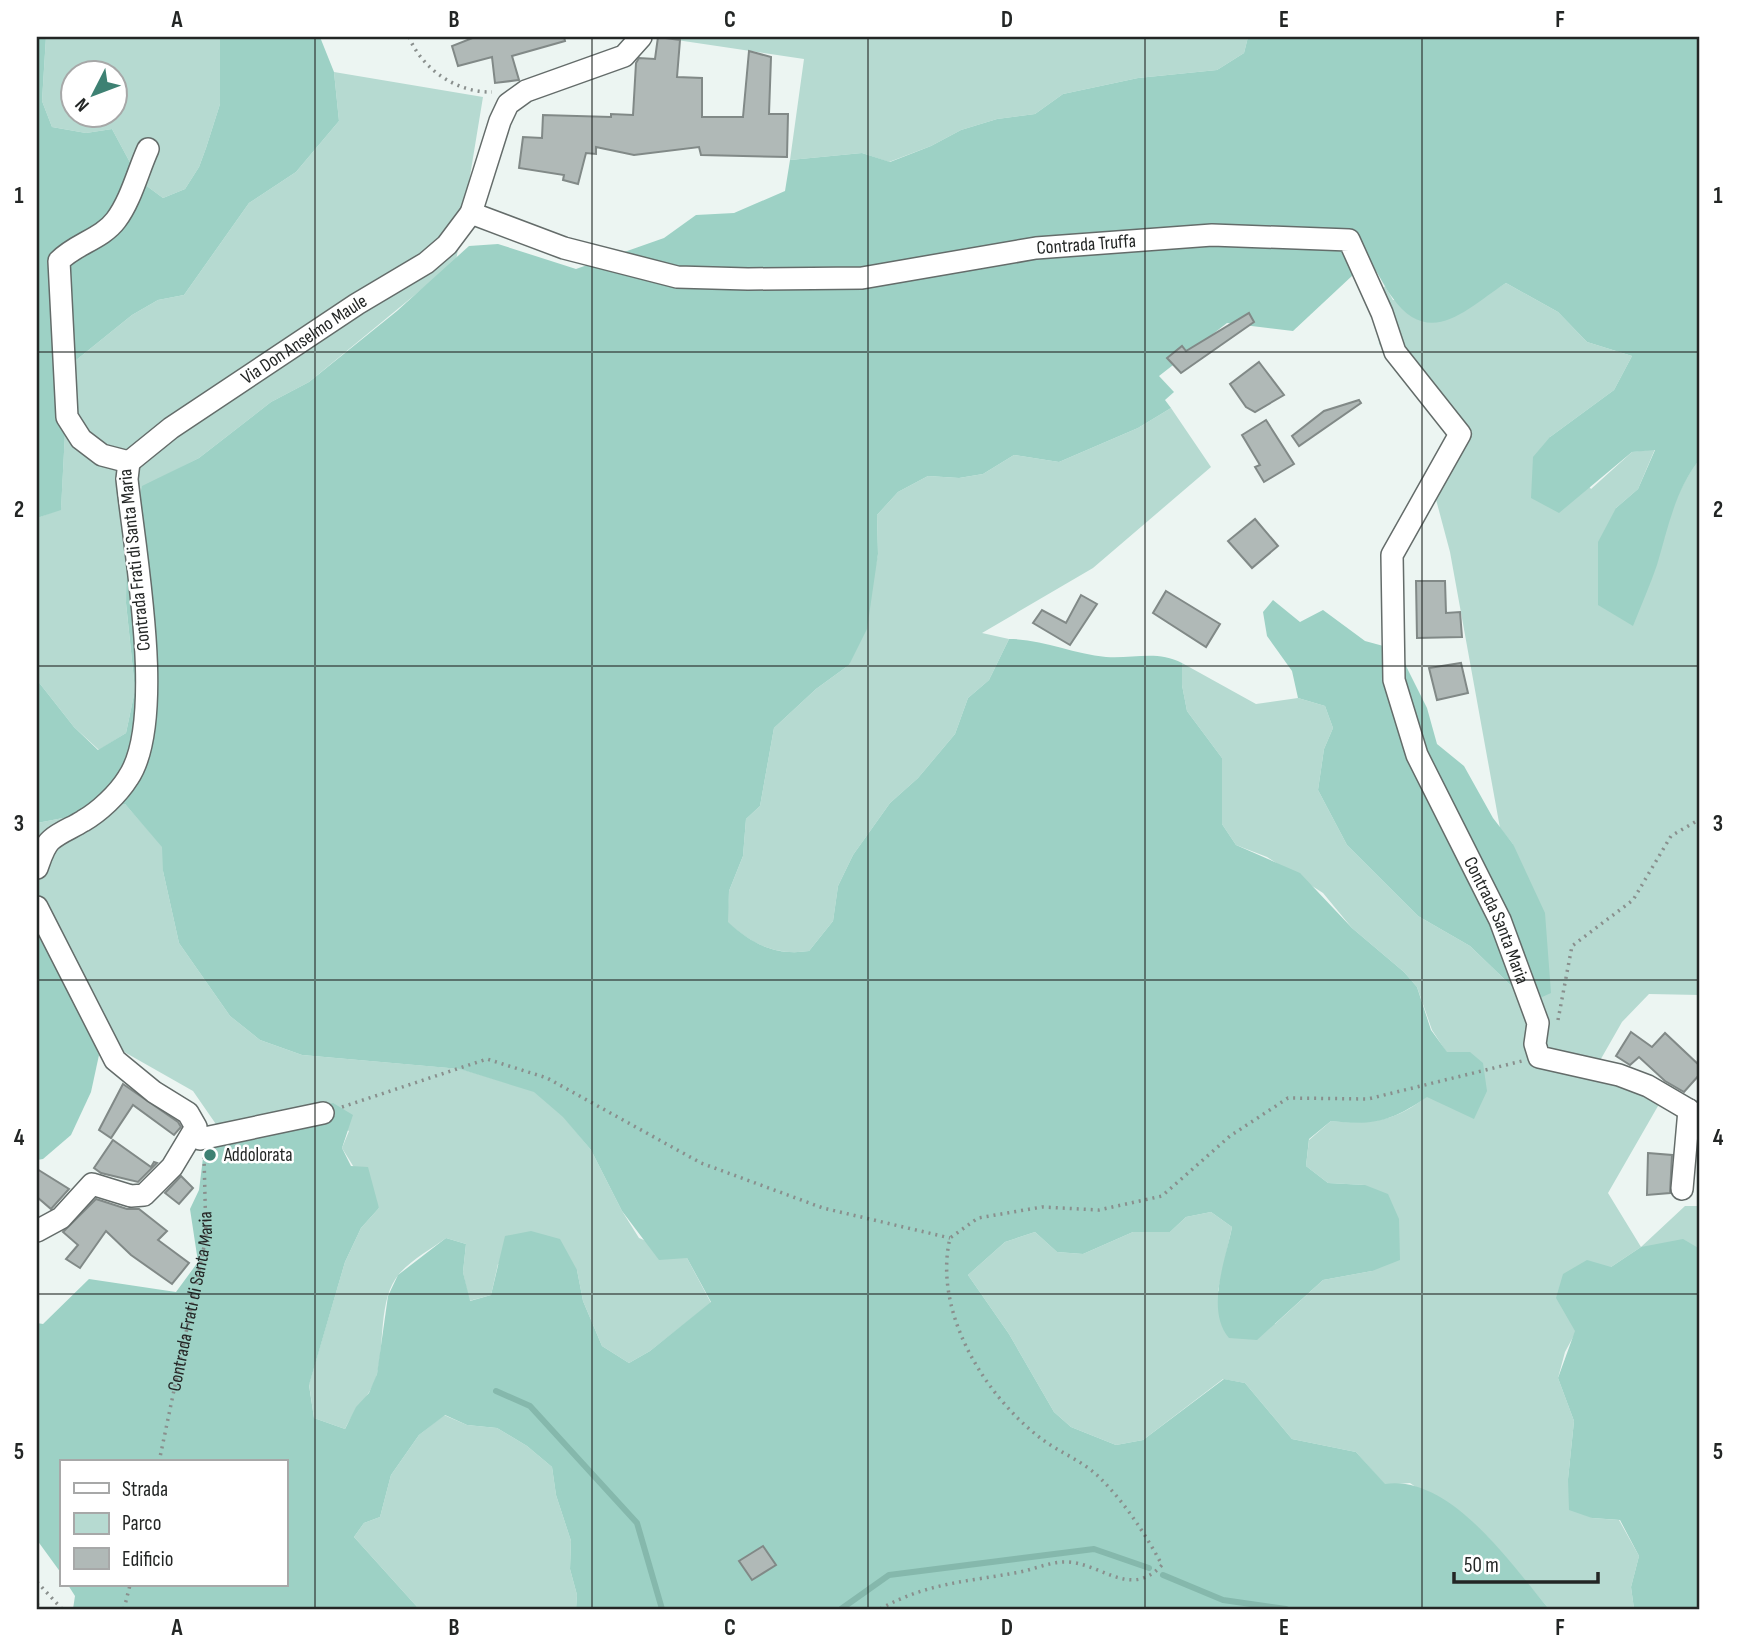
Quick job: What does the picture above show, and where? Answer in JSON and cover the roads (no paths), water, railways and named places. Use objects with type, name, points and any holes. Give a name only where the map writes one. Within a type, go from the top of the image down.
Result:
[{"type":"street","name":"Via Don Anselmo Maule","points":[[129,462],[171,428],[357,304],[426,263],[447,245],[471,213],[500,121],[508,104],[526,91],[624,56],[641,37]]},
{"type":"street","name":"Contrada Frati di Santa Maria","points":[[37,868],[48,842],[85,820],[121,789],[134,770],[145,720],[146,669],[127,479],[129,462],[102,455],[81,439],[67,417],[59,261],[69,250],[99,234],[116,220],[148,149]]},
{"type":"street","name":"Contrada Truffa","points":[[471,213],[564,248],[677,277],[736,279],[862,278],[1036,248],[1212,235],[1349,240],[1382,313],[1395,352],[1460,434],[1392,555]]},
{"type":"street","name":"Contrada Santa Maria","points":[[1392,555],[1394,680],[1417,755],[1500,920],[1538,1023],[1535,1044],[1539,1057],[1619,1075],[1695,1105]]},
{"type":"street","points":[[37,907],[115,1060],[154,1091],[188,1113],[196,1127],[172,1167],[144,1195],[131,1196],[92,1184],[61,1218],[37,1231]]},
{"type":"street","points":[[1682,1189],[1695,1105]]},
{"type":"street","points":[[200,1139],[323,1113]]},
{"type":"waterway","points":[[496,1391],[530,1406],[637,1523],[662,1609]]},
{"type":"waterway","points":[[841,1609],[889,1575],[1094,1549],[1149,1568]]},
{"type":"waterway","points":[[1163,1575],[1223,1600],[1286,1609]]},
{"type":"place","name":"Addolorata","points":[[210,1155]]}]
